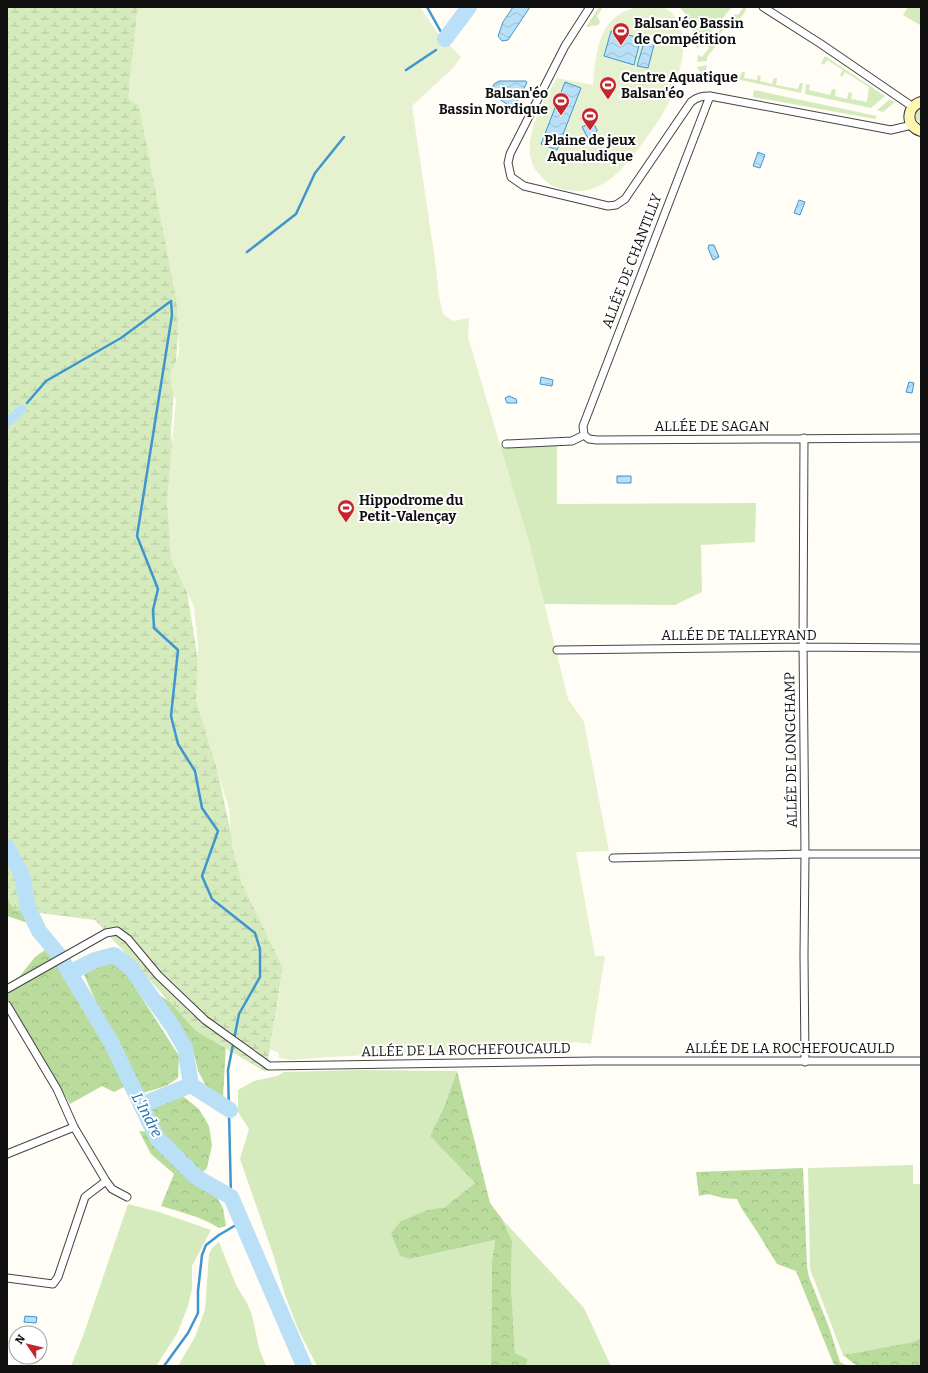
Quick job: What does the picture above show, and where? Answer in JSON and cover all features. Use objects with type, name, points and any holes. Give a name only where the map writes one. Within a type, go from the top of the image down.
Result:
[{"type":"main road","points":[[917,104],[909,115],[912,125],[921,131]]},
{"type":"street","points":[[590,7],[572,34],[546,81],[510,154],[508,170],[511,177],[518,183],[608,206],[616,205],[625,199],[691,102],[696,98],[710,96],[891,130],[912,125]]},
{"type":"street","points":[[763,7],[917,104]]},
{"type":"street","name":"ALLÉE DE CHANTILLY","points":[[584,435],[583,426],[710,96]]},
{"type":"street","points":[[506,444],[572,441],[584,435]]},
{"type":"street","name":"ALLÉE DE SAGAN","points":[[584,435],[589,439],[597,440],[921,438]]},
{"type":"street","name":"ALLÉE DE LONGCHAMP","points":[[804,438],[803,647],[805,1062]]},
{"type":"street","name":"ALLÉE DE TALLEYRAND","points":[[557,650],[803,647],[921,648]]},
{"type":"street","points":[[614,858],[805,854],[921,854]]},
{"type":"street","name":"ALLÉE DE LA ROCHEFOUCAULD","points":[[7,989],[106,933],[117,932],[128,939],[158,975],[205,1020],[269,1066],[595,1061],[921,1061]]},
{"type":"street","points":[[7,1005],[57,1089],[74,1126],[106,1181],[112,1189],[127,1197]]},
{"type":"street","points":[[7,1154],[74,1126]]},
{"type":"street","points":[[7,1278],[53,1284],[58,1277],[85,1197],[106,1181]]},
{"type":"green space","points":[[7,7],[167,7],[180,305],[171,432],[181,553],[210,737],[242,883],[283,967],[266,1072],[196,1031],[95,920],[15,910],[7,900]]},
{"type":"green space","name":"Hippodrome du Petit-Valençay","points":[[139,7],[420,7],[436,31],[461,57],[454,67],[412,106],[439,296],[443,314],[453,321],[469,318],[468,337],[530,546],[568,699],[584,722],[609,851],[576,852],[595,956],[605,956],[591,1044],[576,1042],[541,1047],[293,1060],[279,1058],[279,1053],[270,1049],[283,967],[242,883],[235,859],[232,845],[229,809],[196,701],[198,644],[194,607],[171,559],[167,500],[176,400],[172,391],[170,374],[179,354],[177,304],[139,106],[128,98],[137,12]]},
{"type":"green space","points":[[599,7],[603,7],[597,16],[600,22],[598,25],[586,27]]},
{"type":"green space","name":"Centre Aquatique Balsan'éo","points":[[641,7],[665,8],[671,12],[674,15],[683,36],[683,51],[680,68],[669,101],[653,129],[632,157],[609,180],[590,189],[580,191],[555,187],[538,173],[532,162],[530,151],[534,125],[545,99],[557,78],[593,85],[598,47],[602,35],[608,25],[616,17],[627,10]]},
{"type":"green space","points":[[679,7],[732,7],[697,49],[689,21]]},
{"type":"green space","points":[[742,7],[746,7],[746,10],[738,22],[733,18],[712,44],[715,47],[707,57],[707,61],[697,62],[698,55],[702,57],[709,48],[707,45],[732,16],[735,14],[738,15],[743,8]]},
{"type":"green space","points":[[908,7],[921,8],[920,25],[903,15]]},
{"type":"green space","points":[[825,56],[885,96],[871,108],[805,94],[806,84],[810,85],[809,90],[830,95],[832,89],[836,90],[835,96],[847,99],[849,92],[852,93],[851,99],[867,102],[869,87],[845,72],[842,77],[840,75],[843,70],[827,60],[824,65],[821,63]]},
{"type":"green space","points":[[707,65],[706,71],[740,77],[742,72],[745,72],[744,78],[757,80],[758,75],[761,76],[760,81],[772,84],[774,78],[777,78],[776,85],[798,89],[800,83],[803,83],[801,93],[699,71],[697,67]]},
{"type":"green space","points":[[754,90],[877,116],[875,119],[753,97]]},
{"type":"green space","points":[[890,99],[895,102],[883,112],[877,110]]},
{"type":"green space","points":[[921,107],[921,124],[915,116]]},
{"type":"green space","points":[[500,446],[557,446],[557,504],[756,503],[755,542],[701,545],[702,592],[675,605],[544,604],[530,546]]},
{"type":"green space","points":[[7,860],[19,894],[30,917],[25,922],[7,916]]},
{"type":"green space","points":[[45,950],[53,950],[124,1080],[124,1087],[114,1092],[102,1086],[70,1104],[8,1000],[8,991],[35,957]]},
{"type":"green space","points":[[113,962],[123,968],[179,1056],[178,1078],[166,1086],[143,1093],[96,1002],[82,970],[103,963]]},
{"type":"green space","points":[[159,995],[183,1010],[226,1044],[223,1099],[206,1086],[198,1071],[193,1049],[166,1010]]},
{"type":"green space","points":[[360,1070],[457,1071],[444,1107],[430,1136],[475,1183],[445,1207],[427,1210],[402,1221],[391,1233],[410,1259],[495,1240],[492,1262],[491,1366],[317,1366],[298,1329],[285,1295],[273,1254],[240,1159],[249,1129],[238,1112],[238,1090],[254,1081],[277,1076],[284,1072]]},
{"type":"green space","points":[[457,1071],[490,1203],[502,1219],[512,1241],[511,1286],[515,1353],[528,1359],[526,1366],[491,1366],[492,1262],[495,1240],[410,1259],[400,1256],[391,1233],[401,1221],[427,1210],[445,1207],[475,1183],[430,1136],[444,1107]]},
{"type":"green space","points":[[168,1097],[184,1097],[199,1109],[209,1126],[212,1145],[207,1168],[202,1173],[181,1158],[161,1130],[149,1107]]},
{"type":"green space","points":[[139,1131],[148,1132],[176,1165],[217,1197],[223,1208],[226,1226],[219,1228],[198,1218],[161,1206],[174,1174],[151,1154]]},
{"type":"green space","points":[[913,1165],[913,1184],[921,1184],[921,1338],[913,1342],[843,1355],[810,1269],[808,1168]]},
{"type":"green space","points":[[803,1168],[807,1267],[809,1277],[830,1330],[840,1362],[847,1366],[834,1365],[796,1271],[777,1264],[737,1199],[723,1198],[708,1194],[699,1196],[696,1172]]},
{"type":"green space","points":[[128,1204],[159,1212],[211,1230],[192,1266],[192,1289],[188,1306],[177,1334],[156,1366],[71,1366],[83,1336]]},
{"type":"green space","points":[[502,1219],[584,1308],[611,1366],[526,1366],[528,1359],[515,1353],[511,1286],[512,1241]]},
{"type":"green space","points":[[219,1242],[236,1285],[247,1303],[252,1315],[259,1348],[266,1366],[178,1366],[195,1337],[205,1310],[209,1254],[213,1247]]},
{"type":"green space","points":[[921,1338],[921,1366],[857,1366],[843,1355],[913,1342]]},
{"type":"water","points":[[513,7],[530,7],[508,40],[502,41],[498,36],[503,22]]},
{"type":"water","points":[[611,31],[641,38],[634,65],[604,56]]},
{"type":"water","points":[[645,39],[655,41],[648,68],[637,66]]},
{"type":"water","points":[[499,81],[526,81],[527,83],[514,106],[511,107],[489,92],[494,84]]},
{"type":"water","name":"Balsan'éo Bassin Nordique","points":[[565,82],[581,88],[557,150],[541,144]]},
{"type":"water","name":"Plaine de jeux Aqualudique","points":[[589,123],[594,124],[597,130],[595,137],[589,140],[582,127]]},
{"type":"water","points":[[758,152],[765,155],[760,168],[753,166]]},
{"type":"water","points":[[799,200],[805,202],[800,215],[794,213]]},
{"type":"water","points":[[709,245],[714,245],[719,257],[713,260],[708,248]]},
{"type":"water","points":[[541,377],[553,380],[552,386],[540,384]]},
{"type":"water","points":[[909,382],[914,383],[912,393],[906,392]]},
{"type":"water","points":[[509,396],[516,399],[517,403],[507,403],[505,398]]},
{"type":"water","points":[[617,476],[631,476],[631,483],[617,483]]},
{"type":"water","points":[[25,1316],[37,1317],[36,1323],[24,1322]]},
{"type":"waterway","points":[[427,7],[445,39]]},
{"type":"waterway","points":[[445,39],[469,7]]},
{"type":"waterway","points":[[406,70],[436,50]]},
{"type":"waterway","points":[[247,252],[296,214],[315,173],[344,137]]},
{"type":"waterway","points":[[171,301],[172,315],[137,536],[158,589],[153,610],[154,628],[178,650],[171,716],[178,744],[195,771],[202,808],[218,831],[202,876],[212,899],[255,933],[260,949],[260,977],[239,1014],[228,1070],[231,1197]]},
{"type":"waterway","points":[[27,403],[46,381],[121,338],[171,301]]},
{"type":"waterway","points":[[7,423],[22,409]]},
{"type":"waterway","name":"L'Indre","points":[[7,847],[22,875],[28,908],[39,931],[59,955],[111,1042],[157,1138],[196,1177],[231,1197],[304,1366]]},
{"type":"waterway","points":[[69,973],[95,960],[114,955],[130,967],[173,1027],[185,1048],[191,1085],[230,1110]]},
{"type":"waterway","points":[[141,1105],[191,1085]]},
{"type":"waterway","points":[[164,1366],[188,1333],[198,1313],[198,1291],[202,1255],[206,1245],[219,1235],[241,1222]]},
{"type":"place","name":"Balsan'éo Bassin de Compétition","points":[[621,46]]},
{"type":"place","name":"Centre Aquatique Balsan'éo","points":[[608,100]]},
{"type":"place","name":"Balsan'éo Bassin Nordique","points":[[561,116]]},
{"type":"place","name":"Plaine de jeux Aqualudique","points":[[590,131]]},
{"type":"place","name":"Hippodrome du Petit-Valençay","points":[[346,523]]}]
